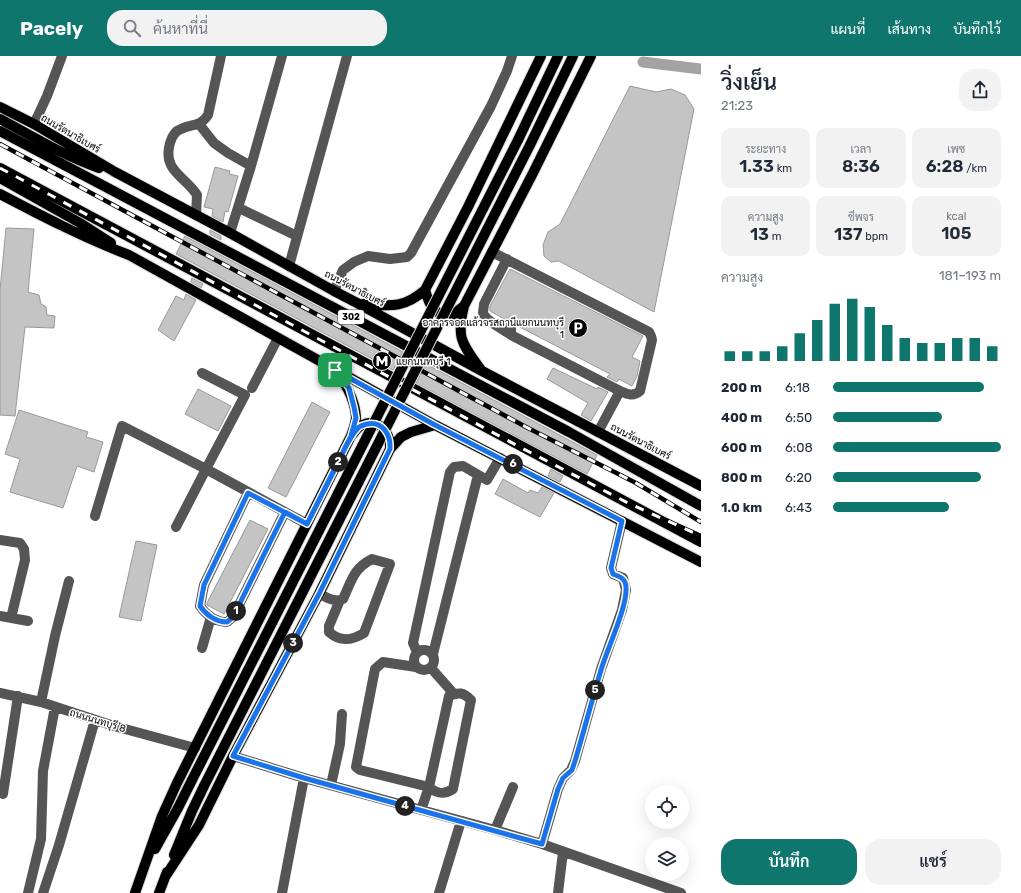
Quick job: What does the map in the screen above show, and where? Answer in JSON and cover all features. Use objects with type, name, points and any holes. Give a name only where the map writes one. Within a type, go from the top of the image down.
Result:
[{"type":"main road","points":[[359,304],[389,306],[402,304],[415,299],[425,290],[468,207],[541,56]]},
{"type":"main road","points":[[141,876],[178,808],[518,140],[558,56]]},
{"type":"main road","points":[[159,893],[192,811],[204,786],[530,145],[573,56]]},
{"type":"main road","points":[[482,371],[460,336],[460,324],[464,306],[533,173],[591,56]]},
{"type":"main road","name":"ถนนรัตนาธิเบศร์","points":[[0,107],[34,124],[115,172],[230,233],[334,291],[482,371],[701,486]]},
{"type":"main road","points":[[0,119],[87,164],[115,172]]},
{"type":"main road","name":"302","points":[[0,131],[570,432],[701,506]]},
{"type":"main road","points":[[41,141],[60,163]]},
{"type":"main road","points":[[0,168],[701,542]]},
{"type":"main road","points":[[0,178],[80,223],[129,255],[435,425],[701,562]]},
{"type":"main road","points":[[0,194],[54,223],[102,245],[129,255]]},
{"type":"main road","points":[[425,290],[428,301],[434,311],[443,315],[451,316],[464,306]]},
{"type":"main road","points":[[135,893],[162,816],[351,436],[356,418],[354,407],[349,388],[335,370]]},
{"type":"main road","points":[[351,436],[361,425],[372,423],[381,426],[388,433],[390,449]]},
{"type":"main road","points":[[165,877],[199,825],[233,756],[319,594],[390,449],[401,437],[411,432],[435,425]]},
{"type":"street","points":[[34,124],[47,96],[62,56]]},
{"type":"street","points":[[196,215],[197,195],[177,175],[170,164],[168,150],[175,133],[182,128],[199,124],[204,121],[208,115],[221,56]]},
{"type":"street","points":[[230,233],[239,208],[282,56]]},
{"type":"street","points":[[289,266],[347,56]]},
{"type":"street","points":[[334,291],[343,270],[354,262],[368,256],[390,259],[407,257],[411,252],[491,106],[512,56]]},
{"type":"street","points":[[199,124],[214,143],[251,166]]},
{"type":"street","points":[[239,208],[297,236]]},
{"type":"street","points":[[492,252],[507,259],[649,332],[652,340],[640,391],[630,396],[606,382],[511,335],[488,319],[484,314],[484,304],[507,259]]},
{"type":"street","points":[[511,323],[511,335]]},
{"type":"street","points":[[252,388],[278,338]]},
{"type":"street","points":[[176,527],[245,395],[202,373]]},
{"type":"street","points":[[598,432],[620,391]]},
{"type":"street","points":[[95,516],[122,426],[206,469],[307,524]]},
{"type":"street","points":[[417,652],[413,643],[450,472],[454,467],[463,466],[487,480],[500,458]]},
{"type":"street","points":[[421,810],[429,787],[449,696],[458,693],[466,695],[471,700],[453,789],[445,794],[435,792],[429,787],[360,770],[356,766],[375,669],[383,662],[428,670],[434,662],[433,654],[478,475]]},
{"type":"street","points":[[248,493],[204,585],[200,606],[204,613],[211,617],[222,622],[227,622],[233,617],[285,512]]},
{"type":"street","points":[[542,844],[558,789],[563,778],[572,770],[601,669],[622,610],[626,590],[625,580],[613,574],[611,568],[622,521]]},
{"type":"street","points":[[0,540],[20,543],[24,549],[25,560],[11,618]]},
{"type":"street","points":[[319,594],[335,601],[343,599],[356,570],[364,564],[372,559],[390,564],[364,633],[354,639],[346,640],[333,636],[328,632],[340,600]]},
{"type":"street","points":[[41,702],[55,636],[70,581]]},
{"type":"street","points":[[0,616],[28,621]]},
{"type":"street","points":[[202,648],[211,617]]},
{"type":"street","points":[[416,667],[414,664],[414,658],[417,652],[424,650],[433,654]]},
{"type":"street","points":[[431,668],[454,694]]},
{"type":"street","name":"ถนนนนทบุรี 8","points":[[0,693],[41,702],[95,720],[195,748]]},
{"type":"street","points":[[4,794],[18,696]]},
{"type":"street","points":[[28,893],[41,839],[43,771],[55,707]]},
{"type":"street","points":[[331,785],[340,744],[342,714]]},
{"type":"street","points":[[44,893],[95,720]]},
{"type":"street","points":[[233,756],[304,778],[542,844],[681,893]]},
{"type":"street","points":[[282,893],[304,778]]},
{"type":"street","points":[[495,830],[513,787]]},
{"type":"street","points":[[438,893],[461,821]]},
{"type":"street","points":[[558,893],[563,852]]},
{"type":"building","points":[[630,86],[656,92],[671,89],[685,95],[694,109],[654,312],[559,261],[551,262],[544,256],[543,245],[548,232],[560,224]]},
{"type":"building","points":[[215,167],[230,171],[229,174],[238,176],[228,212],[225,211],[223,222],[212,216],[213,209],[204,207]]},
{"type":"building","points":[[6,228],[34,229],[28,292],[39,295],[41,304],[46,307],[47,315],[55,316],[54,328],[25,327],[15,416],[0,415],[0,290]]},
{"type":"building","points":[[210,230],[221,236],[221,240],[210,234]]},
{"type":"building","points":[[185,236],[403,352],[393,370],[176,254]]},
{"type":"building","name":"อาคารจอดแล้วจรสถานีแยกนนทบุรี 1","points":[[510,269],[643,336],[632,357],[640,361],[637,376],[632,386],[619,379],[617,382],[607,377],[610,374],[518,326],[517,320],[514,317],[508,317],[506,320],[490,311],[490,306]]},
{"type":"building","points":[[192,278],[203,284],[201,288],[191,282]]},
{"type":"building","points":[[186,294],[196,300],[174,341],[158,330],[176,296],[184,300]]},
{"type":"building","points":[[426,364],[597,455],[587,474],[416,383]]},
{"type":"building","points":[[553,368],[597,389],[598,387],[608,392],[591,421],[581,415],[588,403],[547,379]]},
{"type":"building","points":[[198,389],[231,406],[218,431],[185,414]]},
{"type":"building","points":[[312,402],[330,412],[286,497],[268,488]]},
{"type":"building","points":[[19,410],[88,432],[86,437],[103,442],[94,472],[77,466],[63,508],[10,492],[20,459],[5,454]]},
{"type":"building","points":[[551,469],[563,476],[560,482],[548,476]]},
{"type":"building","points":[[503,479],[528,493],[530,490],[538,493],[542,487],[554,493],[540,517],[495,494]]},
{"type":"building","points":[[250,520],[268,529],[224,614],[207,605],[207,603]]},
{"type":"building","points":[[136,541],[157,545],[141,621],[119,617]]},
{"type":"waterway","points":[[643,62],[701,69]]},
{"type":"railway","points":[[0,144],[526,427],[636,483],[701,522]]},
{"type":"railway","points":[[0,168],[516,445],[628,503],[701,536]]},
{"type":"place","name":"อาคารจอดแล้วจรสถานีแยกนนทบุรี 1","points":[[578,328]]},
{"type":"place","name":"แยกนนทบุรี 1","points":[[382,361]]},
{"type":"route","points":[[335,370],[349,388],[356,418],[351,436],[307,524],[285,512],[233,617],[227,622],[222,622],[204,613],[200,606],[204,585],[248,493],[285,512],[307,524],[329,480],[351,436],[361,425],[372,423],[381,426],[388,433],[390,449],[319,594],[233,756],[304,778],[542,844],[558,789],[563,778],[572,770],[601,669],[622,610],[626,590],[625,580],[613,574],[611,568],[622,521],[435,425],[335,370]]}]
